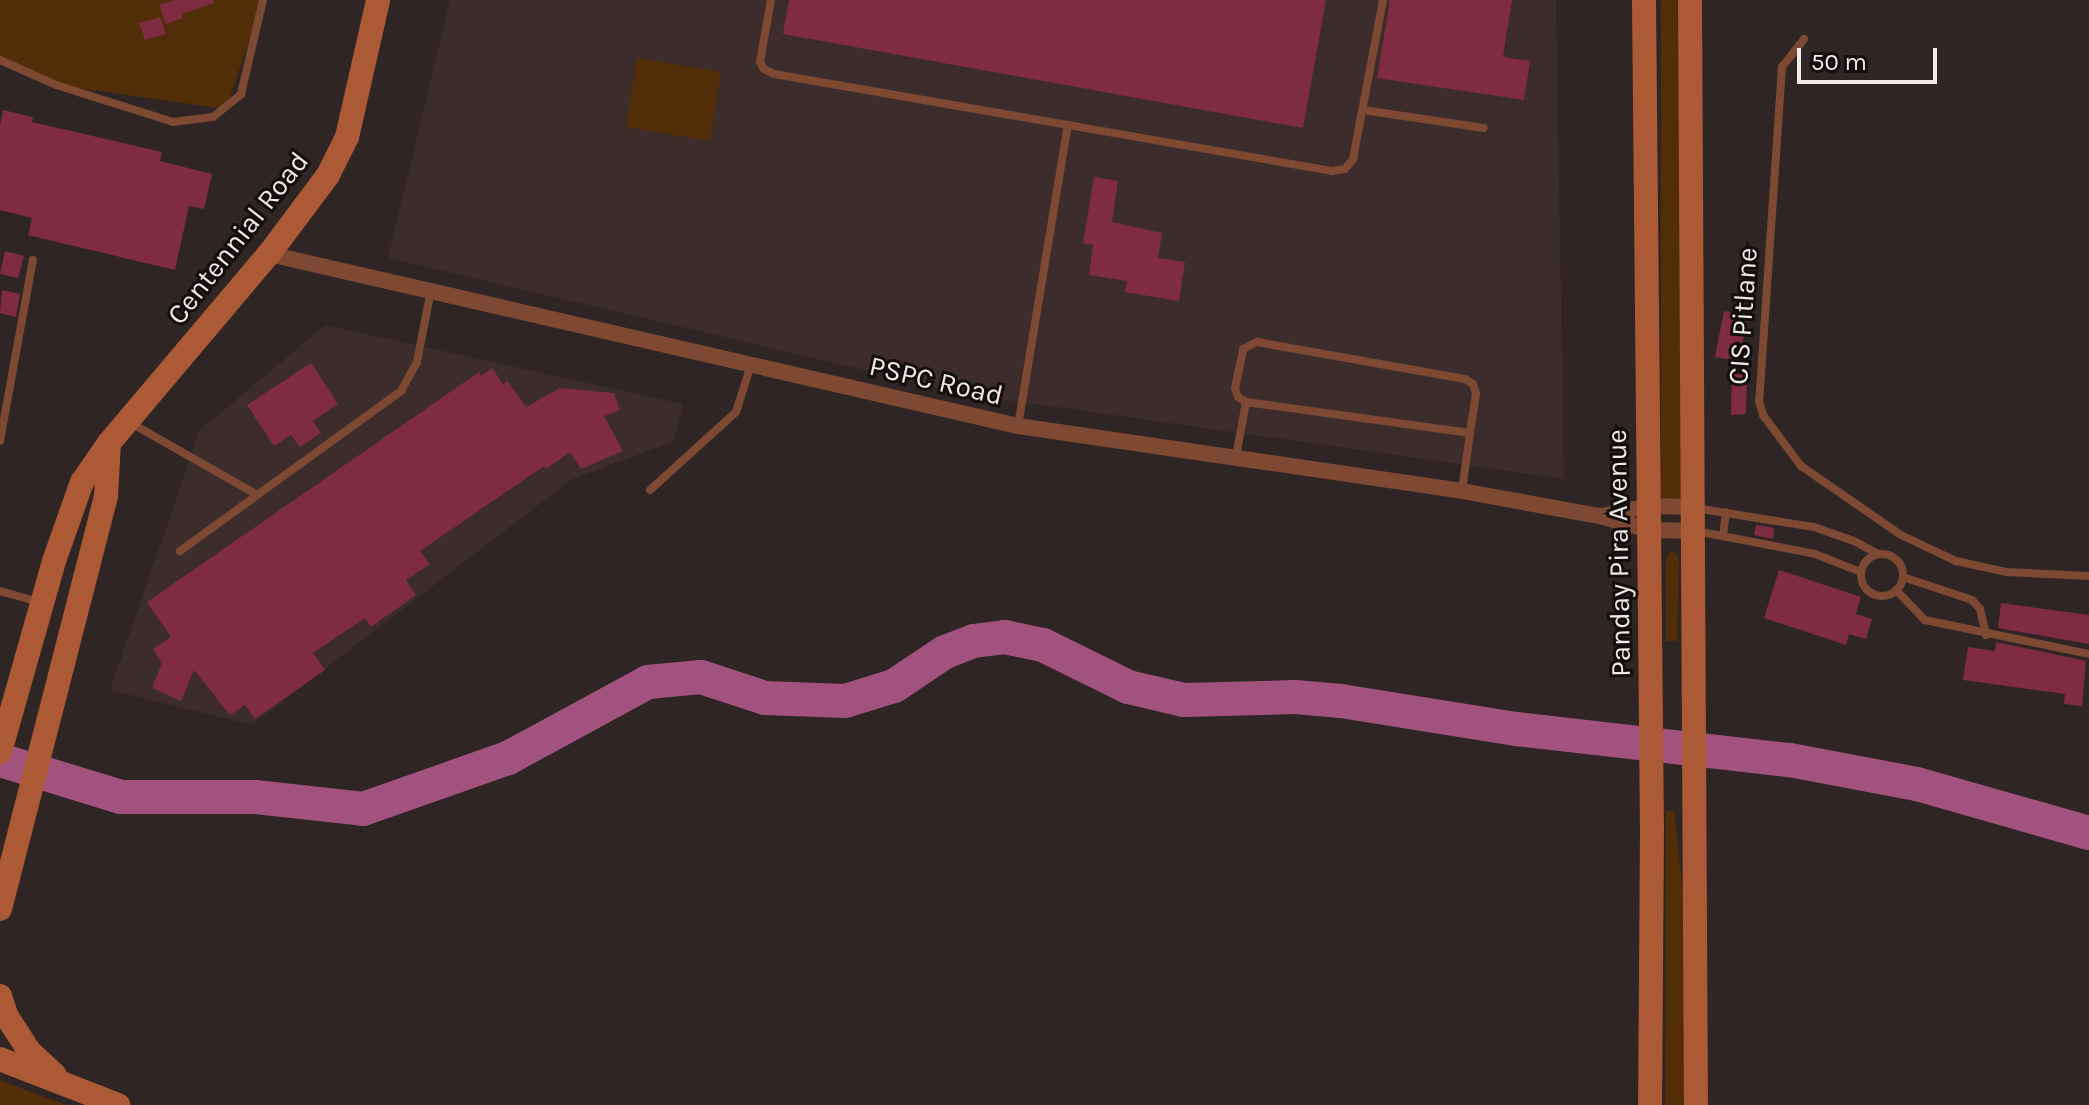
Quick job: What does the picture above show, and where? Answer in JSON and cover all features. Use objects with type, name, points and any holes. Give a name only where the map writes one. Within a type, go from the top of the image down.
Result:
[{"type":"main road","name":"Centennial Road","points":[[0,752],[54,561],[82,482],[109,443],[269,254],[328,175],[347,137],[378,0]]},
{"type":"main road","name":"Panday Pira Avenue","points":[[1644,0],[1652,828],[1650,1105]]},
{"type":"main road","points":[[1690,0],[1696,1105]]},
{"type":"main road","points":[[0,909],[106,496],[109,443]]},
{"type":"main road","points":[[0,996],[6,1015],[29,1051],[65,1085]]},
{"type":"main road","points":[[0,1059],[118,1105]]},
{"type":"street","name":"PSPC Road","points":[[269,254],[1018,426],[1462,491],[1600,516],[1694,519]]},
{"type":"street","name":"PSPC Road","points":[[1600,516],[1694,519]]},
{"type":"lane","points":[[0,60],[56,85],[173,122],[213,117],[241,94],[263,0]]},
{"type":"lane","points":[[771,0],[760,62],[764,69],[774,74],[1332,171],[1345,169],[1353,159],[1383,0]]},
{"type":"lane","name":"CIS Pitlane","points":[[1804,39],[1782,67],[1759,401],[1763,415],[1801,466],[1901,535],[1942,555],[2006,572],[2089,576]]},
{"type":"lane","points":[[1363,110],[1484,128]]},
{"type":"lane","points":[[1018,426],[1068,125]]},
{"type":"lane","points":[[0,441],[33,260]]},
{"type":"lane","points":[[180,551],[401,391],[417,362],[431,290]]},
{"type":"lane","points":[[1462,491],[1476,394],[1473,384],[1465,379],[1257,342],[1243,349],[1235,388],[1238,397],[1246,402],[1470,433]]},
{"type":"lane","points":[[650,490],[736,412],[751,364]]},
{"type":"lane","points":[[1236,457],[1246,402]]},
{"type":"lane","points":[[128,421],[256,494]]},
{"type":"lane","points":[[1723,536],[1726,512]]},
{"type":"lane","points":[[1694,519],[1726,512],[1814,527],[1854,541],[1896,560],[1903,577],[1972,600],[1980,609],[1986,635]]},
{"type":"lane","points":[[1694,519],[1723,536],[1815,554],[1861,572]]},
{"type":"lane","points":[[1878,554],[1864,564],[1861,572],[1864,586],[1876,595],[1896,590],[1903,577]]},
{"type":"lane","points":[[1896,590],[1925,620],[2089,654]]},
{"type":"lane","points":[[0,591],[44,603]]},
{"type":"shaded area","points":[[0,0],[263,0],[226,109],[56,85],[0,60]]},
{"type":"shaded area","points":[[450,0],[1556,0],[1564,479],[971,395],[388,258]]},
{"type":"shaded area","points":[[1661,0],[1683,0],[1682,497],[1678,502],[1663,499],[1661,494]]},
{"type":"shaded area","points":[[637,58],[721,72],[710,141],[626,127]]},
{"type":"shaded area","points":[[325,325],[683,404],[674,441],[571,480],[252,725],[110,690],[200,430]]},
{"type":"shaded area","points":[[1675,552],[1679,560],[1677,641],[1666,641],[1666,560],[1669,553]]},
{"type":"shaded area","points":[[1666,811],[1674,811],[1685,909],[1686,1105],[1665,1105]]},
{"type":"shaded area","points":[[0,1080],[28,1091],[67,1105],[0,1105]]},
{"type":"building","points":[[174,0],[213,0],[214,3],[181,14],[183,18],[166,24],[159,5]]},
{"type":"building","points":[[789,0],[1326,0],[1303,128],[783,34]]},
{"type":"building","points":[[1390,0],[1512,0],[1503,57],[1530,61],[1524,100],[1377,78]]},
{"type":"building","points":[[160,17],[166,34],[145,40],[139,23]]},
{"type":"building","points":[[3,110],[33,117],[32,122],[162,152],[160,161],[212,174],[204,209],[189,206],[175,270],[28,235],[32,218],[0,210],[0,125]]},
{"type":"building","points":[[1094,177],[1118,181],[1112,222],[1162,233],[1158,258],[1185,262],[1179,301],[1125,292],[1127,281],[1089,275],[1093,245],[1083,243]]},
{"type":"building","points":[[5,251],[24,256],[18,278],[0,274]]},
{"type":"building","points":[[2,290],[20,294],[16,317],[0,313]]},
{"type":"building","points":[[1724,311],[1748,316],[1739,361],[1715,357]]},
{"type":"building","points":[[311,363],[338,404],[313,421],[321,433],[300,447],[291,435],[274,446],[247,405]]},
{"type":"building","points":[[492,368],[503,384],[507,381],[526,407],[560,388],[614,393],[620,410],[604,416],[623,451],[581,469],[570,452],[546,469],[544,466],[420,551],[430,564],[406,580],[416,595],[371,627],[365,618],[313,653],[325,670],[255,719],[245,705],[230,715],[194,670],[181,701],[152,688],[162,663],[153,649],[171,637],[147,602],[479,372],[481,376]]},
{"type":"building","points":[[1732,374],[1747,374],[1746,414],[1731,415]]},
{"type":"building","points":[[1756,525],[1774,528],[1773,539],[1754,535]]},
{"type":"building","points":[[1779,570],[1861,597],[1856,614],[1872,619],[1866,639],[1849,634],[1846,645],[1764,618]]},
{"type":"building","points":[[2001,603],[2089,615],[2089,644],[1998,628]]},
{"type":"building","points":[[1996,642],[2086,661],[2082,706],[2064,704],[2065,694],[1963,680],[1968,647],[1995,651]]},
{"type":"waterway","points":[[0,760],[121,797],[255,797],[363,809],[508,758],[648,682],[701,677],[765,698],[845,701],[894,686],[945,652],[973,641],[1005,637],[1043,645],[1128,687],[1184,700],[1295,697],[1341,701],[1516,729],[1790,760],[1917,784],[2089,833]]}]
